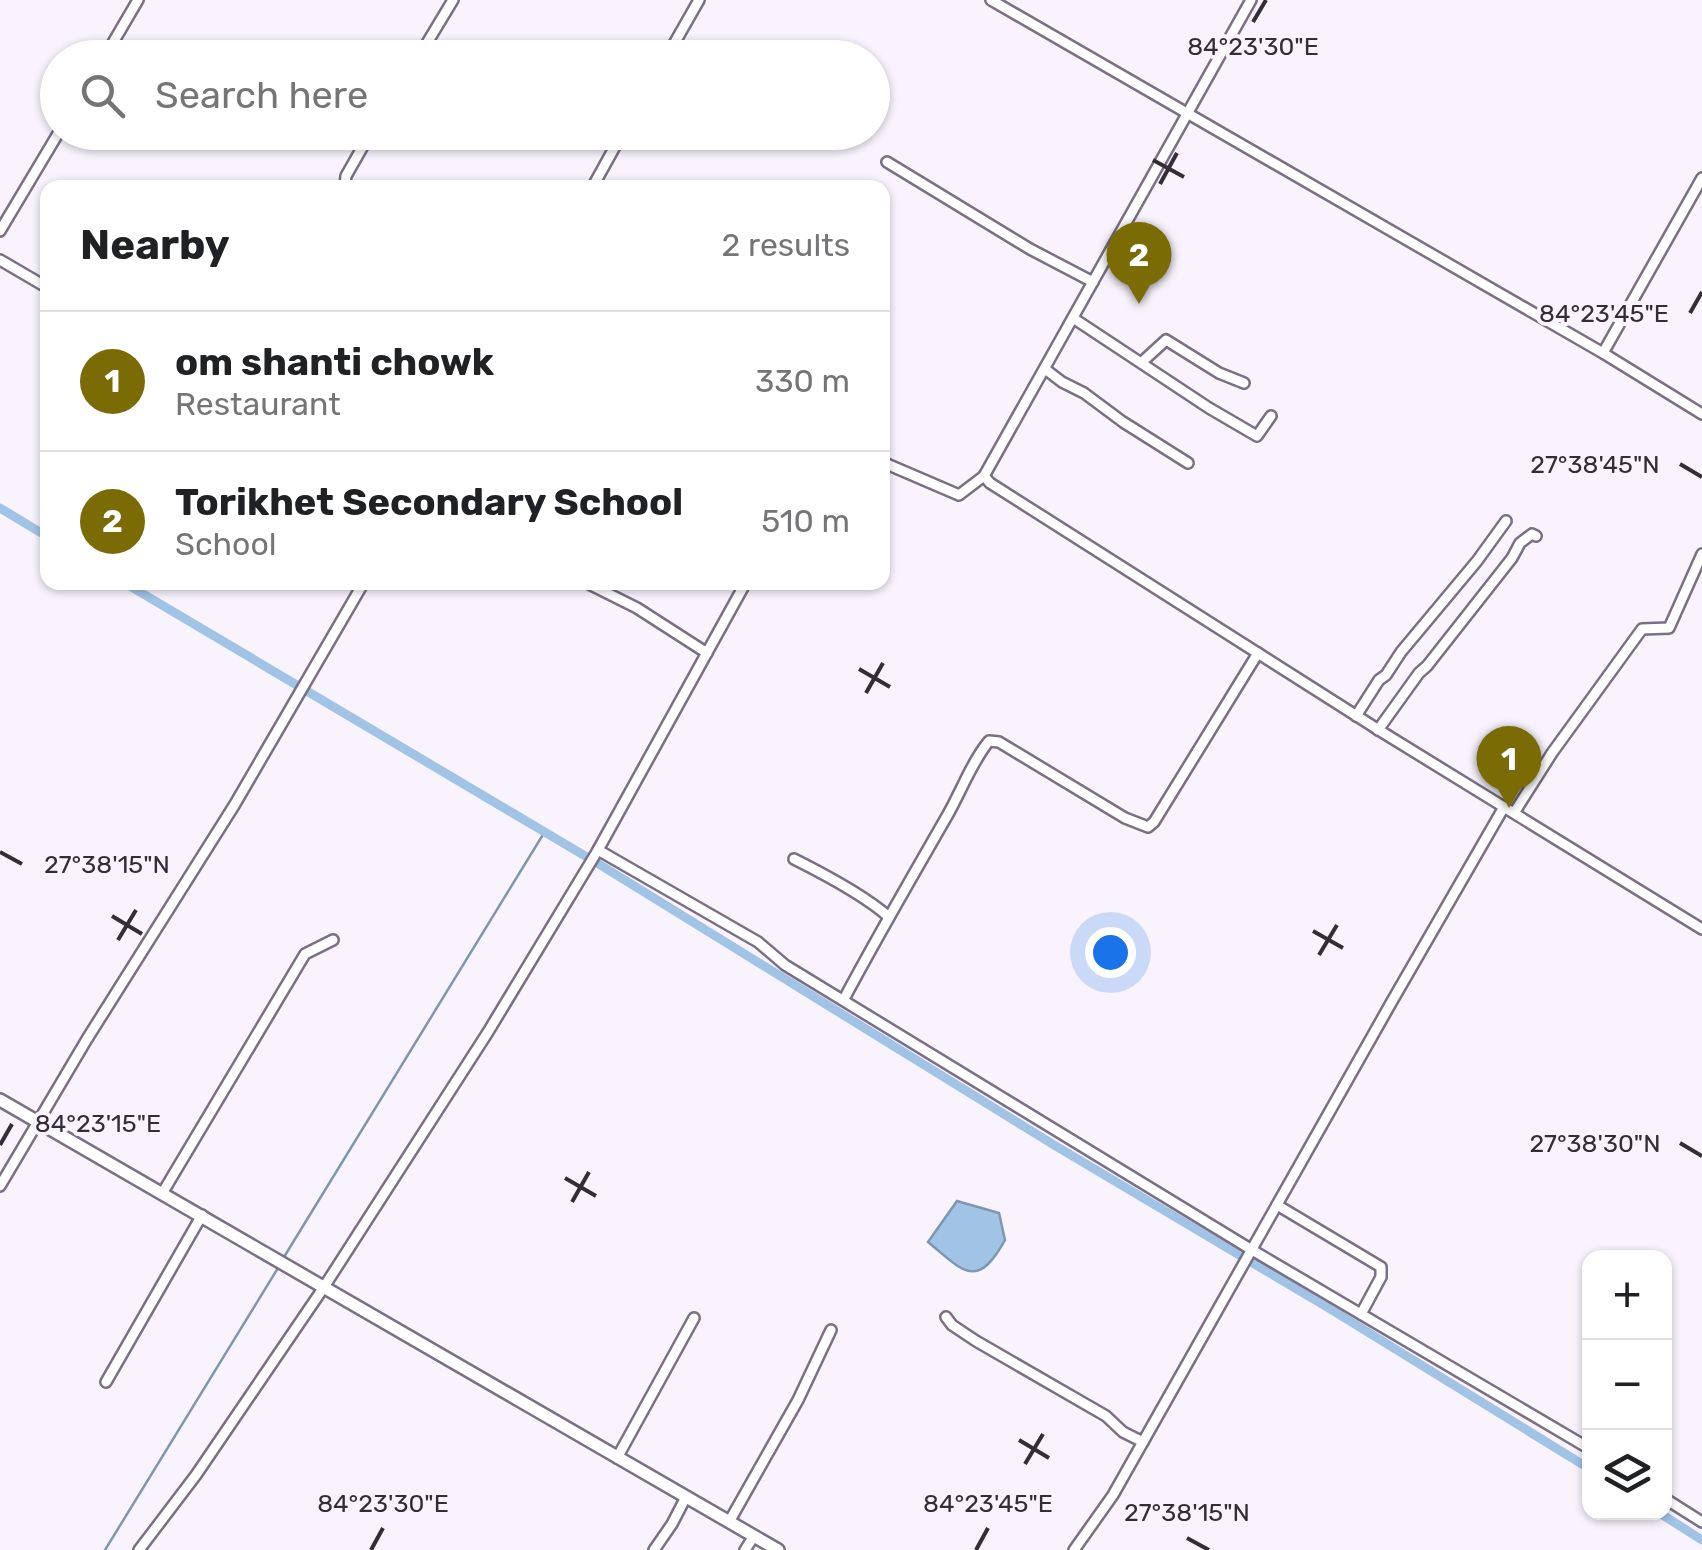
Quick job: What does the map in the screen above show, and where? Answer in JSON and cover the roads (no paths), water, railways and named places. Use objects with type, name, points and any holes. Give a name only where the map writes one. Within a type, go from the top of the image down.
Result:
[{"type":"street","points":[[115,40],[138,0]]},
{"type":"street","points":[[429,40],[453,0]]},
{"type":"street","points":[[676,40],[699,0]]},
{"type":"street","points":[[991,0],[1604,353],[1702,414]]},
{"type":"street","points":[[890,465],[959,495],[984,476],[1252,0]]},
{"type":"street","points":[[0,231],[48,150]]},
{"type":"street","points":[[346,180],[361,150]]},
{"type":"street","points":[[596,180],[613,150]]},
{"type":"street","points":[[887,162],[1092,282]]},
{"type":"street","points":[[1604,353],[1702,178]]},
{"type":"street","points":[[0,260],[40,283]]},
{"type":"street","points":[[1073,318],[1256,436],[1271,416]]},
{"type":"street","points":[[1142,362],[1166,340],[1244,384]]},
{"type":"street","points":[[1045,369],[1188,464]]},
{"type":"street","points":[[984,476],[1378,730],[1702,929]]},
{"type":"street","points":[[1356,716],[1379,680],[1506,521]]},
{"type":"street","points":[[1378,730],[1512,558],[1520,542],[1532,534],[1536,536]]},
{"type":"street","points":[[1074,1550],[1114,1495],[1277,1205],[1509,810],[1642,629],[1670,628],[1702,554]]},
{"type":"street","points":[[0,1186],[222,824],[359,590]]},
{"type":"street","points":[[601,590],[708,653]]},
{"type":"street","points":[[139,1550],[196,1475],[324,1287],[488,1032],[596,852],[742,590]]},
{"type":"street","points":[[844,999],[989,741],[999,742],[1125,818],[1148,827],[1258,654]]},
{"type":"street","points":[[596,852],[758,942],[786,964],[1252,1250],[1582,1445]]},
{"type":"street","points":[[794,859],[821,872],[888,917]]},
{"type":"street","points":[[163,1192],[305,954],[333,940]]},
{"type":"street","points":[[0,1100],[778,1550]]},
{"type":"street","points":[[1277,1205],[1380,1267],[1381,1277],[1361,1314]]},
{"type":"street","points":[[106,1382],[202,1215]]},
{"type":"street","points":[[946,1317],[976,1341],[1106,1416],[1123,1432],[1143,1442]]},
{"type":"street","points":[[617,1458],[694,1318]]},
{"type":"street","points":[[729,1522],[798,1400],[832,1330]]},
{"type":"street","points":[[654,1550],[686,1497]]},
{"type":"street","points":[[1672,1503],[1702,1522]]},
{"type":"street","points":[[745,1550],[754,1536]]},
{"type":"water","points":[[957,1201],[999,1213],[1005,1240],[978,1271],[960,1268],[928,1242]]},
{"type":"waterway","points":[[0,508],[40,532]]},
{"type":"waterway","points":[[136,590],[602,866],[1582,1464]]},
{"type":"waterway","points":[[284,1257],[544,833]]},
{"type":"waterway","points":[[105,1550],[278,1268]]},
{"type":"waterway","points":[[1671,1520],[1702,1540]]},
{"type":"place","name":"Torikhet Secondary School","points":[[1139,304]]},
{"type":"place","name":"om shanti chowk","points":[[1509,808]]}]
